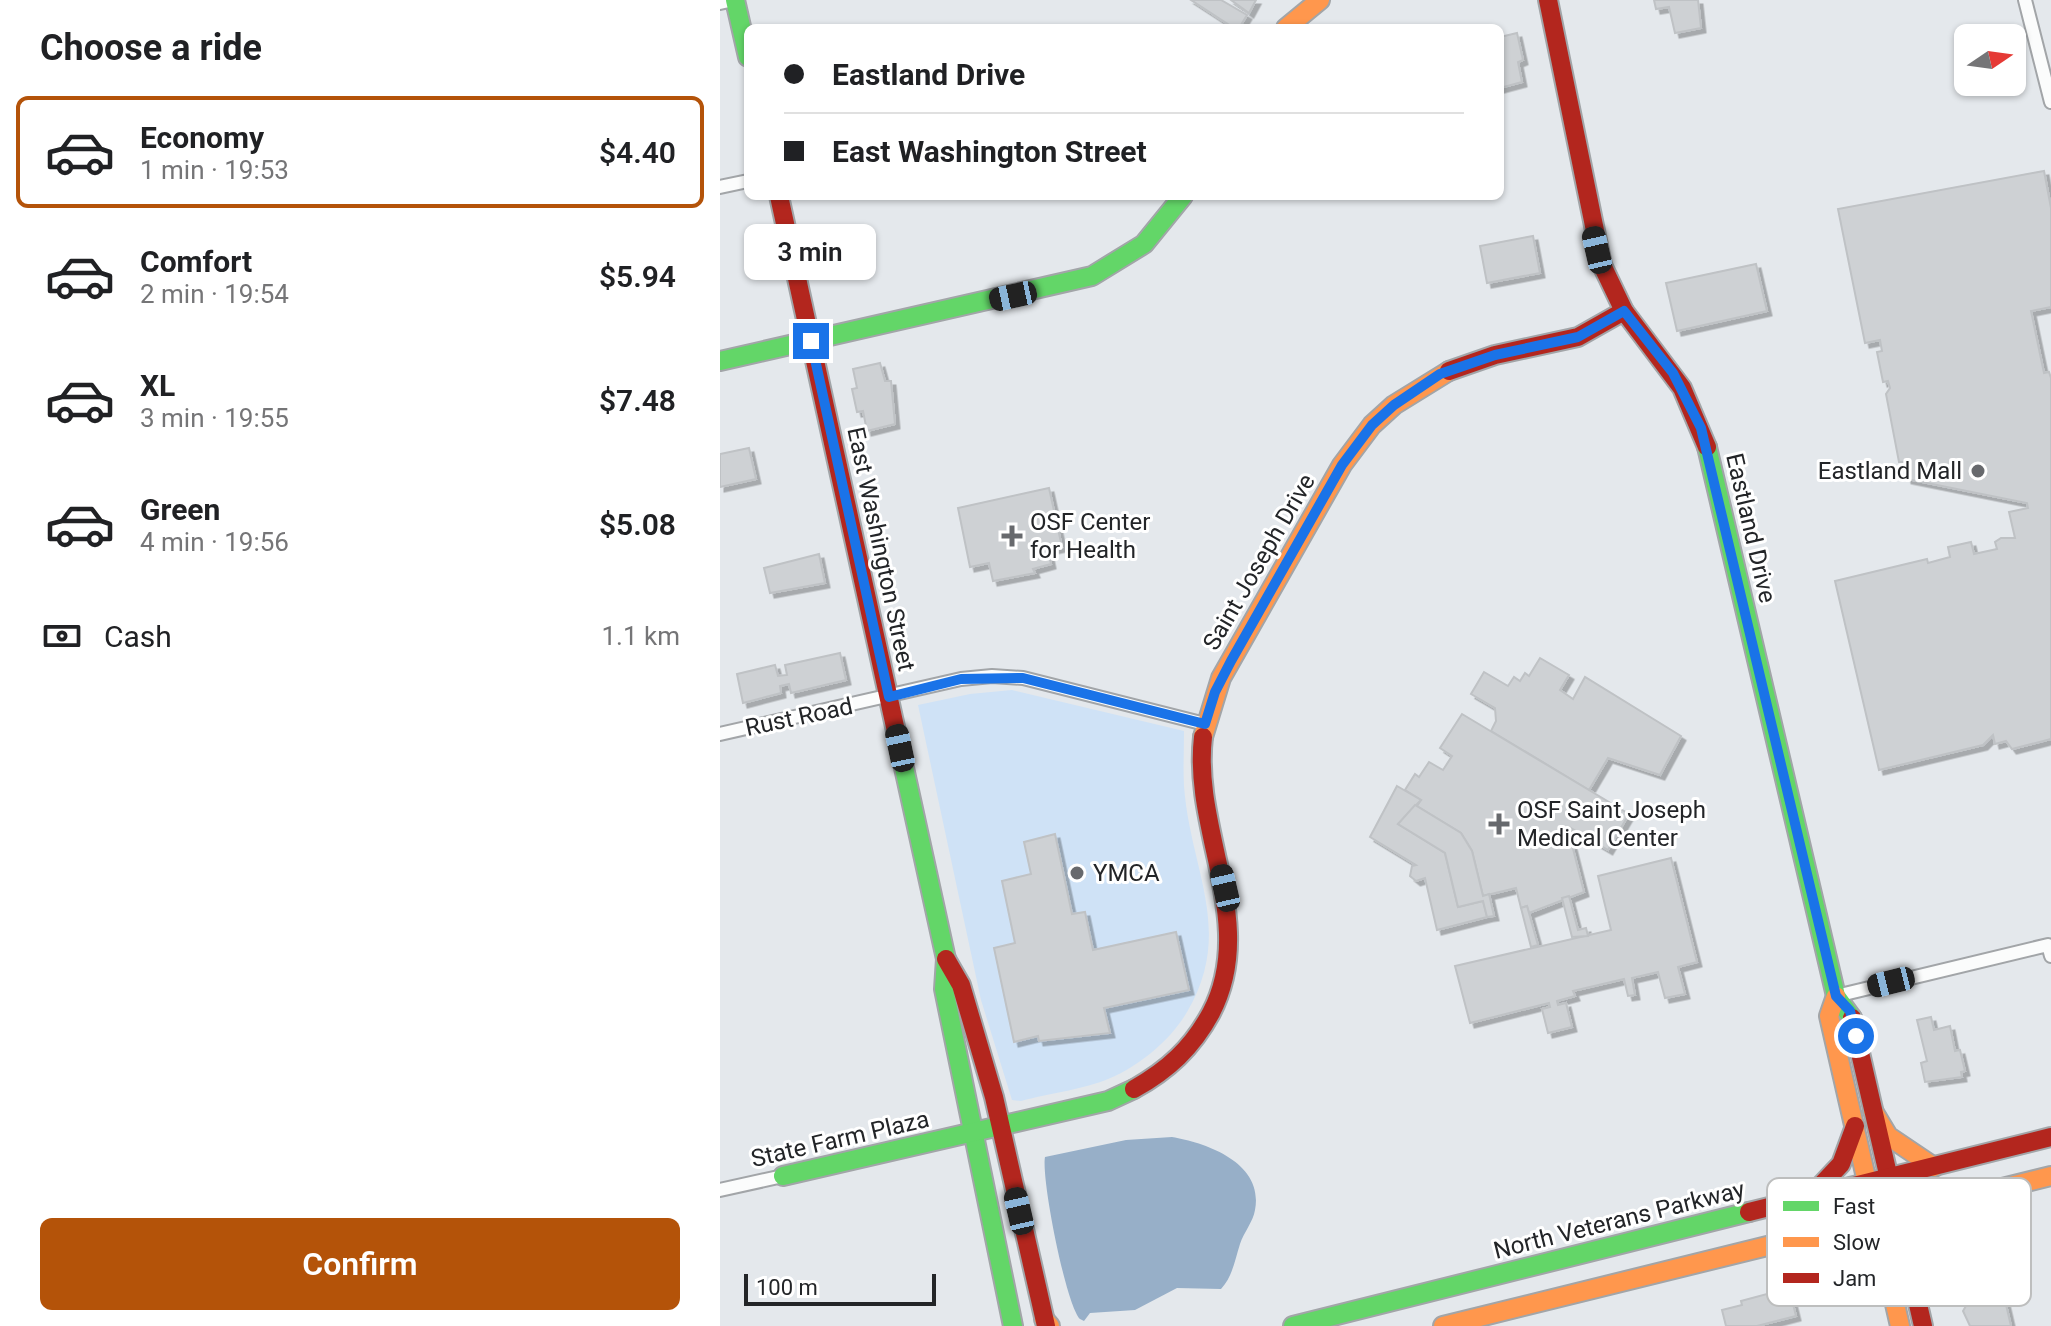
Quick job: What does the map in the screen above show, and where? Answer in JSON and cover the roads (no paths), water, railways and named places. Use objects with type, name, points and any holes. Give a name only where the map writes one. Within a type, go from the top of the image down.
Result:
[{"type":"main road","points":[[735,0],[744,39]]},
{"type":"main road","points":[[1291,24],[1320,0]]},
{"type":"main road","name":"Eastland Drive","points":[[1548,0],[1597,250],[1624,311],[1673,373],[1704,436],[1836,996],[1850,1011],[1889,1178]]},
{"type":"main road","name":"East Washington Street","points":[[780,200],[946,959],[944,989],[971,1134],[1013,1326]]},
{"type":"main road","points":[[720,361],[1092,276],[1115,266],[1149,241],[1180,200]]},
{"type":"main road","name":"Saint Joseph Drive","points":[[971,1134],[1108,1101],[1133,1090],[1172,1064],[1209,1019],[1223,985],[1231,944],[1225,888],[1202,784],[1205,724],[1215,692],[1234,655],[1342,465],[1372,425],[1418,386],[1440,374],[1495,355],[1578,337],[1624,311]]},
{"type":"main road","name":"East Washington Street","points":[[946,959],[961,985],[1000,1125],[1047,1324]]},
{"type":"main road","name":"Eastland Drive","points":[[1836,996],[1829,1016],[1866,1178]]},
{"type":"main road","points":[[1873,1111],[1888,1136],[1934,1167]]},
{"type":"main road","points":[[1828,1178],[1841,1164],[1855,1126]]},
{"type":"main road","name":"State Farm Plaza","points":[[783,1176],[971,1134]]},
{"type":"main road","name":"North Veterans Parkway","points":[[1889,1178],[2051,1137]]},
{"type":"main road","points":[[2031,1181],[2051,1176]]},
{"type":"main road","name":"North Veterans Parkway","points":[[1293,1326],[1767,1208]]},
{"type":"main road","points":[[1443,1326],[1767,1246]]},
{"type":"main road","name":"Eastland Drive","points":[[1896,1306],[1900,1326]]},
{"type":"main road","name":"Eastland Drive","points":[[1918,1306],[1923,1326]]},
{"type":"street","points":[[720,3],[735,0]]},
{"type":"street","points":[[2025,0],[2051,102]]},
{"type":"street","points":[[720,187],[744,182]]},
{"type":"street","name":"Rust Road","points":[[720,734],[961,679],[1023,678],[1205,724]]},
{"type":"street","points":[[1836,996],[2048,945],[2051,956]]},
{"type":"street","name":"State Farm Plaza","points":[[720,1190],[783,1176]]},
{"type":"place","name":"Eastland Mall","points":[[1978,471]]},
{"type":"place","name":"OSF Center for Health","points":[[1012,536]]},
{"type":"place","name":"OSF Saint Joseph Medical Center","points":[[1499,824]]},
{"type":"place","name":"YMCA","points":[[1077,873]]}]
